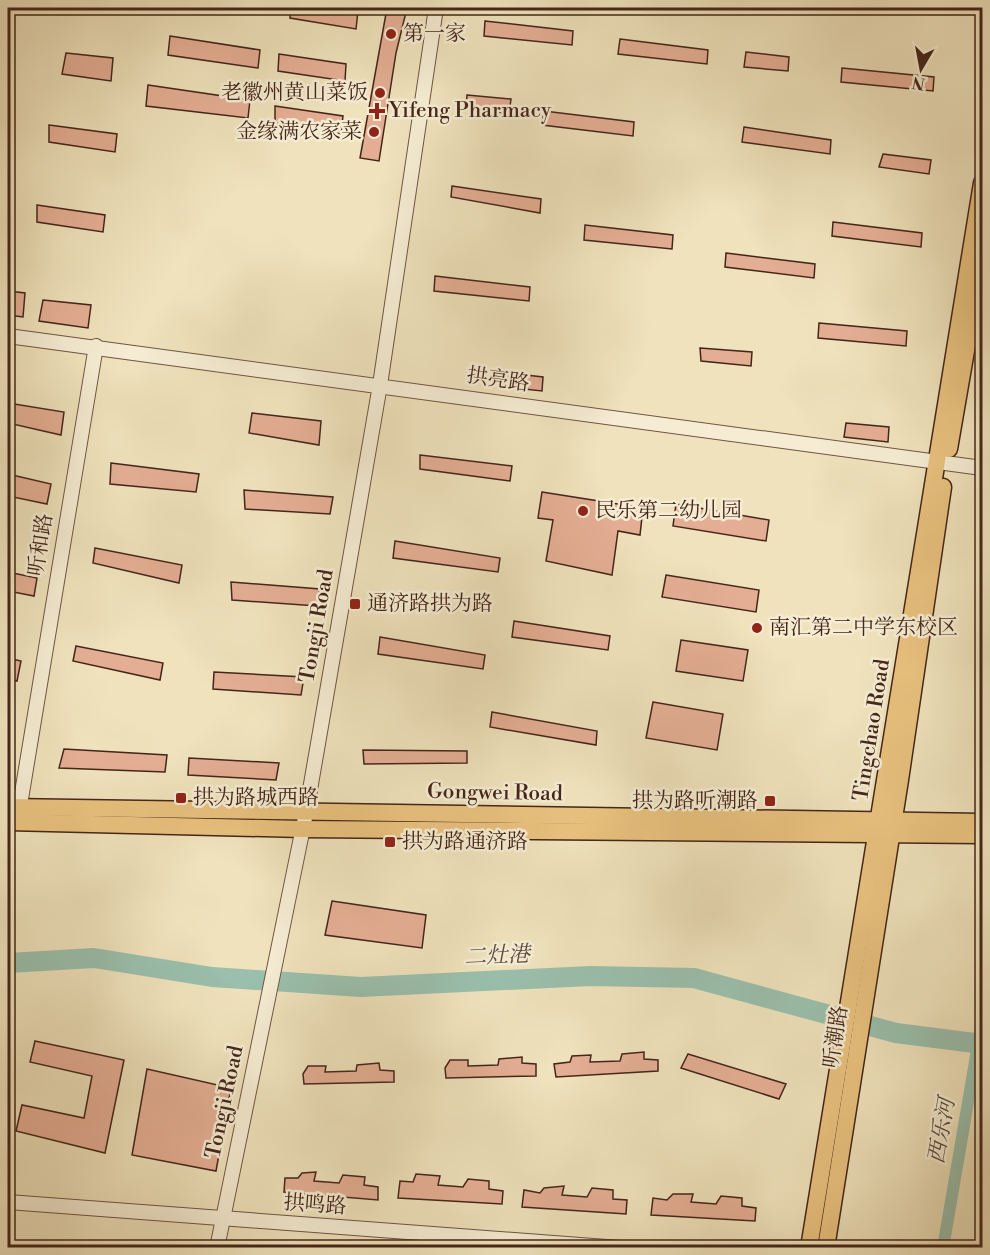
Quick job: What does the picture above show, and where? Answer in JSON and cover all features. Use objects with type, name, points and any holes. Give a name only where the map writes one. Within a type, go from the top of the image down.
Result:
[{"type":"main road","name":"Tingchao Road","points":[[886,827],[982,183]]},
{"type":"main road","name":"Tingchao Road","points":[[941,463],[982,258]]},
{"type":"main road","name":"Gongwei Road","points":[[13,815],[181,808],[304,821],[886,827],[982,822]]},
{"type":"main road","name":"Gongwei Road","points":[[886,827],[982,835]]},
{"type":"main road","name":"听潮路","points":[[826,1248],[848,1058],[886,827]]},
{"type":"main road","points":[[809,1248],[848,1058]]},
{"type":"street","name":"Tongji Road","points":[[217,1248],[304,821],[380,385],[436,8]]},
{"type":"street","name":"拱亮路","points":[[8,336],[96,346],[982,468]]},
{"type":"street","name":"听和路","points":[[13,815],[96,346]]},
{"type":"street","name":"拱鸣路","points":[[8,1202],[222,1220],[620,1248]]},
{"type":"building","points":[[290,8],[333,8],[358,11],[356,29],[290,18]]},
{"type":"building","points":[[387,8],[407,8],[396,53],[379,161],[360,158]]},
{"type":"building","points":[[485,21],[573,31],[572,45],[484,36]]},
{"type":"building","points":[[170,36],[260,50],[258,68],[168,55]]},
{"type":"building","points":[[620,39],[708,50],[707,64],[618,54]]},
{"type":"building","points":[[746,52],[789,57],[788,71],[744,67]]},
{"type":"building","points":[[66,53],[113,58],[111,81],[62,74]]},
{"type":"building","points":[[279,54],[346,64],[345,81],[278,71]]},
{"type":"building","points":[[842,68],[934,77],[933,91],[841,82]]},
{"type":"building","points":[[148,85],[250,100],[248,118],[146,106]]},
{"type":"building","points":[[467,95],[511,99],[509,114],[466,106]]},
{"type":"building","points":[[275,106],[343,116],[341,134],[275,123]]},
{"type":"building","points":[[544,111],[634,122],[633,136],[542,125]]},
{"type":"building","points":[[49,125],[117,134],[115,152],[49,142]]},
{"type":"building","points":[[744,127],[831,140],[830,154],[742,142]]},
{"type":"building","points":[[883,154],[931,160],[929,174],[879,167]]},
{"type":"building","points":[[452,186],[541,199],[540,213],[451,197]]},
{"type":"building","points":[[37,205],[105,215],[103,232],[37,222]]},
{"type":"building","points":[[833,222],[922,233],[921,247],[832,236]]},
{"type":"building","points":[[585,225],[673,235],[672,249],[584,240]]},
{"type":"building","points":[[726,253],[815,264],[814,278],[725,267]]},
{"type":"building","points":[[435,276],[530,287],[529,301],[434,291]]},
{"type":"building","points":[[8,291],[25,293],[23,317],[8,315]]},
{"type":"building","points":[[43,300],[91,305],[88,328],[39,321]]},
{"type":"building","points":[[819,323],[907,331],[906,346],[818,338]]},
{"type":"building","points":[[700,348],[752,352],[751,366],[701,361]]},
{"type":"building","points":[[500,372],[543,377],[542,391],[498,386]]},
{"type":"building","points":[[8,403],[64,412],[61,435],[8,423]]},
{"type":"building","points":[[252,413],[321,421],[319,445],[249,433]]},
{"type":"building","points":[[846,423],[889,427],[888,442],[844,437]]},
{"type":"building","points":[[420,455],[512,466],[510,481],[420,469]]},
{"type":"building","points":[[111,463],[199,474],[196,492],[110,484]]},
{"type":"building","points":[[8,474],[51,484],[47,504],[8,496]]},
{"type":"building","points":[[244,490],[333,497],[330,514],[245,509]]},
{"type":"building","points":[[542,492],[643,508],[640,535],[618,531],[612,575],[546,561],[553,520],[538,518]]},
{"type":"building","points":[[676,504],[769,520],[766,541],[673,526]]},
{"type":"building","points":[[395,541],[500,558],[498,572],[393,558]]},
{"type":"building","points":[[95,548],[182,565],[179,583],[93,563]]},
{"type":"building","points":[[8,572],[37,578],[34,596],[8,591]]},
{"type":"building","points":[[666,575],[759,590],[756,612],[662,597]]},
{"type":"building","points":[[231,582],[320,589],[317,606],[232,600]]},
{"type":"building","points":[[514,621],[610,636],[608,650],[512,637]]},
{"type":"building","points":[[380,637],[485,655],[483,669],[378,654]]},
{"type":"building","points":[[681,640],[748,650],[743,681],[676,671]]},
{"type":"building","points":[[76,646],[163,663],[160,680],[73,661]]},
{"type":"building","points":[[8,658],[21,661],[17,681],[8,679]]},
{"type":"building","points":[[214,672],[304,677],[301,695],[213,689]]},
{"type":"building","points":[[653,702],[723,714],[717,750],[646,738]]},
{"type":"building","points":[[492,712],[597,731],[596,745],[490,727]]},
{"type":"building","points":[[64,749],[167,755],[165,772],[59,768]]},
{"type":"building","points":[[363,750],[467,751],[467,763],[364,764]]},
{"type":"building","points":[[189,758],[279,763],[276,780],[188,775]]},
{"type":"building","points":[[332,901],[426,915],[422,948],[325,935]]},
{"type":"building","points":[[35,1041],[124,1060],[105,1153],[16,1131],[22,1105],[84,1118],[92,1076],[30,1062]]},
{"type":"building","points":[[644,1052],[644,1059],[658,1060],[658,1071],[556,1077],[554,1064],[570,1062],[572,1056],[591,1055],[590,1062],[620,1061],[622,1054]]},
{"type":"building","points":[[688,1054],[786,1084],[779,1099],[681,1068]]},
{"type":"building","points":[[522,1057],[522,1063],[536,1064],[536,1076],[446,1078],[445,1068],[450,1060],[468,1060],[468,1066],[498,1065],[499,1059]]},
{"type":"building","points":[[379,1063],[380,1070],[394,1071],[394,1082],[304,1084],[303,1074],[308,1066],[326,1066],[325,1072],[356,1071],[357,1065]]},
{"type":"building","points":[[147,1069],[231,1088],[216,1171],[132,1155]]},
{"type":"building","points":[[316,1172],[314,1181],[339,1183],[343,1175],[365,1177],[364,1185],[378,1187],[378,1200],[284,1192],[285,1178],[298,1178],[302,1173]]},
{"type":"building","points":[[416,1174],[440,1176],[438,1185],[463,1187],[468,1179],[489,1181],[489,1189],[503,1191],[502,1204],[398,1198],[400,1181],[413,1182]]},
{"type":"building","points":[[564,1186],[562,1195],[587,1197],[592,1188],[613,1190],[613,1199],[627,1200],[626,1214],[522,1207],[524,1190],[540,1193],[544,1188]]},
{"type":"building","points":[[673,1194],[693,1194],[691,1202],[716,1204],[721,1196],[742,1198],[742,1206],[756,1208],[755,1221],[651,1215],[653,1198],[667,1200]]},
{"type":"waterway","name":"二灶港","points":[[8,963],[94,958],[212,977],[361,987],[590,976],[694,978],[896,1033],[982,1044]]},
{"type":"waterway","name":"西乐河","points":[[943,1248],[982,1021]]},
{"type":"place","name":"第一家","points":[[391,34]]},
{"type":"place","name":"老徽州黄山菜饭","points":[[380,93]]},
{"type":"place","name":"Yifeng Pharmacy","points":[[377,111]]},
{"type":"place","name":"金缘满农家菜","points":[[374,132]]},
{"type":"place","name":"民乐第二幼儿园","points":[[583,511]]},
{"type":"place","name":"通济路拱为路","points":[[355,604]]},
{"type":"place","name":"南汇第二中学东校区","points":[[757,628]]},
{"type":"place","name":"拱为路城西路","points":[[181,798]]},
{"type":"place","name":"拱为路听潮路","points":[[770,801]]},
{"type":"place","name":"拱为路通济路","points":[[390,842]]}]
